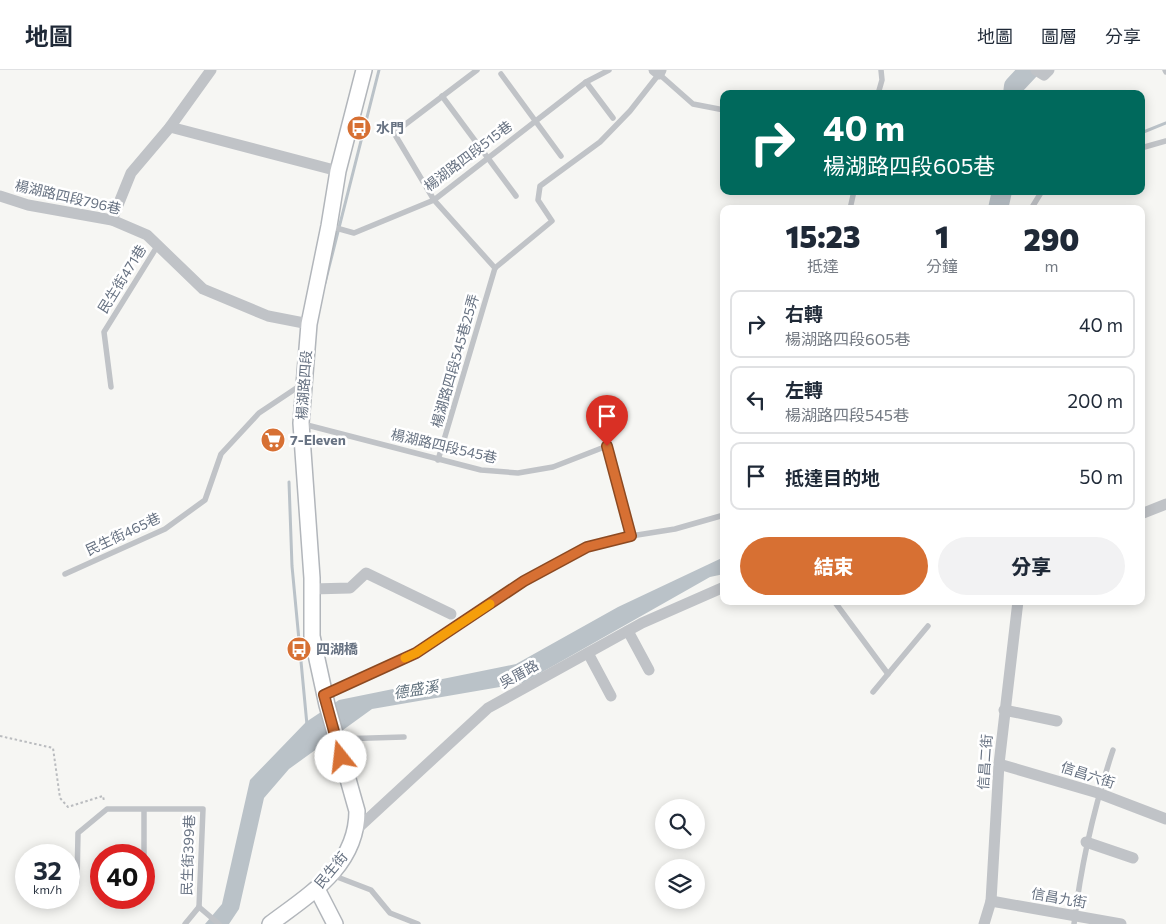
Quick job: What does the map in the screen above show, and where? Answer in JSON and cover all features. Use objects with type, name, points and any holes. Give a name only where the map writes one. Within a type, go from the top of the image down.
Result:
[{"type":"street","points":[[112,220],[131,174],[170,127],[210,70]]},
{"type":"street","name":"楊湖路四段","points":[[325,700],[312,636],[312,589],[301,423],[309,324],[330,226],[338,171],[364,70]]},
{"type":"street","points":[[170,127],[338,171]]},
{"type":"street","name":"楊湖路四段796巷","points":[[0,196],[28,205],[112,220],[147,234],[159,244],[202,290],[268,316],[309,324]]},
{"type":"street","points":[[1145,512],[1166,504]]},
{"type":"street","points":[[312,589],[350,588],[366,573],[451,614]]},
{"type":"street","name":"吳厝路","points":[[357,829],[488,708],[628,631],[720,589]]},
{"type":"street","name":"信昌二街","points":[[984,924],[991,901],[1004,710],[1017,605]]},
{"type":"street","points":[[628,631],[649,670]]},
{"type":"street","points":[[588,653],[611,696]]},
{"type":"street","points":[[325,700],[336,739]]},
{"type":"street","points":[[1004,710],[1057,722]]},
{"type":"street","name":"民生街","points":[[270,924],[317,889],[352,845],[357,829],[357,811],[336,739]]},
{"type":"street","name":"信昌六街","points":[[1000,764],[1098,793],[1166,819]]},
{"type":"street","points":[[1086,842],[1133,858]]},
{"type":"street","points":[[317,889],[335,924]]},
{"type":"street","name":"信昌九街","points":[[991,901],[1074,920],[1121,924]]},
{"type":"lane","points":[[477,70],[394,133],[434,200],[495,268],[552,221],[538,200],[540,186],[600,142],[630,111],[658,71],[694,104],[720,109]]},
{"type":"lane","name":"楊湖路四段515巷","points":[[330,226],[354,233],[434,200],[488,156],[586,82],[609,70]]},
{"type":"lane","points":[[879,90],[882,80],[881,70]]},
{"type":"lane","points":[[502,74],[561,156]]},
{"type":"lane","points":[[586,82],[613,118]]},
{"type":"lane","points":[[442,96],[516,196]]},
{"type":"lane","points":[[1145,147],[1166,141]]},
{"type":"lane","name":"民生街471巷","points":[[111,387],[104,332],[159,244]]},
{"type":"lane","name":"楊湖路四段545巷25弄","points":[[438,460],[495,268]]},
{"type":"lane","name":"民生街465巷","points":[[65,574],[165,529],[205,500],[221,454],[259,413],[305,382]]},
{"type":"lane","name":"楊湖路四段545巷","points":[[301,423],[481,470],[518,473],[553,467],[607,446],[631,536]]},
{"type":"lane","points":[[325,700],[416,653],[524,581],[587,547],[631,536],[675,529],[720,516]]},
{"type":"lane","points":[[837,605],[888,674]]},
{"type":"lane","points":[[873,692],[928,626]]},
{"type":"lane","points":[[336,739],[404,737]]},
{"type":"lane","points":[[1074,920],[1086,842],[1098,793],[1113,750]]},
{"type":"lane","points":[[78,844],[78,833],[107,809]]},
{"type":"lane","name":"民生街399巷","points":[[107,809],[203,809],[199,906]]},
{"type":"lane","points":[[144,810],[144,844]]},
{"type":"lane","points":[[330,874],[371,890],[390,913],[418,924]]},
{"type":"lane","points":[[185,924],[199,906],[219,924]]},
{"type":"path","points":[[0,736],[53,748],[60,798],[68,807],[103,796],[107,809]]},
{"type":"water","points":[[720,559],[720,575],[710,577],[523,683],[372,709],[289,769],[264,798],[239,909],[229,924],[205,924],[222,904],[250,780],[306,722],[339,700],[516,664],[618,607]]},
{"type":"waterway","points":[[325,283],[379,70]]},
{"type":"waterway","name":"德盛溪","points":[[1014,90],[1014,86],[1029,70]]},
{"type":"waterway","points":[[1145,131],[1166,123]]},
{"type":"waterway","name":"德盛溪","points":[[999,205],[1001,195]]},
{"type":"waterway","points":[[289,482],[292,566],[307,725]]},
{"type":"slow traffic","points":[[405,658],[416,653],[490,604]]},
{"type":"place","name":"水門","points":[[359,128]]},
{"type":"place","name":"7-Eleven","points":[[273,440]]},
{"type":"place","name":"四湖橋","points":[[299,649]]},
{"type":"route","points":[[341,757],[324,695],[416,653],[524,581],[587,547],[631,536],[607,446]]}]
